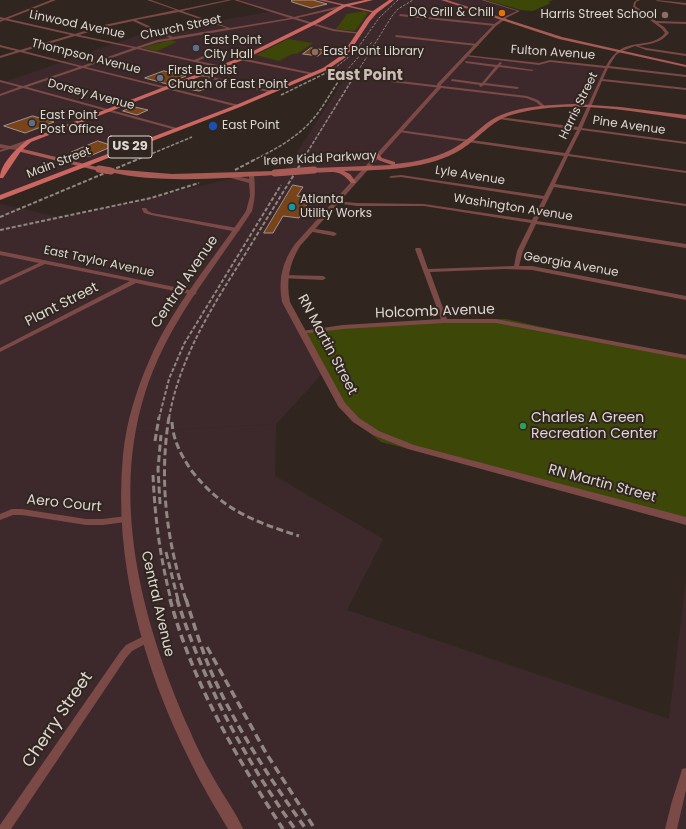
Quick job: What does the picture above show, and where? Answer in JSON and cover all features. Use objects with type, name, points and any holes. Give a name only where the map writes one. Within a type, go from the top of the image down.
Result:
[{"type":"main road","points":[[320,0],[375,12]]},
{"type":"main road","name":"Church Street","points":[[344,6],[371,0]]},
{"type":"main road","name":"Main Street","points":[[0,198],[238,106],[313,74],[344,56],[368,20],[375,12],[390,0]]},
{"type":"main road","points":[[443,0],[504,19]]},
{"type":"main road","points":[[450,0],[550,36],[621,49],[686,64]]},
{"type":"main road","points":[[0,176],[19,150],[29,141],[241,59],[312,24],[344,6]]},
{"type":"main road","name":"Irene Kidd Parkway","points":[[84,165],[111,171],[167,177],[227,176],[252,179],[266,173],[401,165],[444,155],[470,141],[485,126],[499,118],[510,113],[544,107],[591,106],[686,117]]},
{"type":"main road","points":[[19,150],[84,165]]},
{"type":"main road","points":[[378,155],[380,159],[401,165]]},
{"type":"main road","points":[[162,167],[162,174],[167,177]]},
{"type":"main road","points":[[317,170],[344,172],[350,176],[353,182]]},
{"type":"street","points":[[0,19],[6,19],[54,0]]},
{"type":"street","points":[[148,0],[231,28]]},
{"type":"street","points":[[0,57],[76,34],[133,20],[231,0]]},
{"type":"street","points":[[235,0],[336,31],[360,33]]},
{"type":"street","points":[[482,0],[519,11],[504,19]]},
{"type":"street","points":[[621,49],[657,41],[666,36],[666,30],[634,6],[635,2],[639,0]]},
{"type":"street","points":[[657,0],[686,4]]},
{"type":"street","name":"Church Street","points":[[0,95],[138,48],[172,38],[293,18],[344,6]]},
{"type":"street","points":[[400,15],[496,24]]},
{"type":"street","name":"Linwood Avenue","points":[[6,19],[221,66]]},
{"type":"street","name":"RN Martin Street","points":[[504,19],[496,24],[439,85],[439,87],[310,230],[291,254],[283,278],[286,302],[341,404],[356,420],[376,433],[410,447],[686,521]]},
{"type":"street","points":[[133,20],[172,38]]},
{"type":"street","points":[[655,22],[686,23]]},
{"type":"street","points":[[396,36],[477,45]]},
{"type":"street","points":[[634,45],[646,49]]},
{"type":"street","name":"Thompson Avenue","points":[[0,46],[238,106]]},
{"type":"street","points":[[621,49],[646,49],[686,55]]},
{"type":"street","name":"Harris Street","points":[[516,267],[520,251],[566,154],[591,106],[614,55],[621,49]]},
{"type":"street","points":[[195,61],[208,55]]},
{"type":"street","name":"Fulton Avenue","points":[[466,56],[539,64],[550,61],[686,76]]},
{"type":"street","points":[[241,59],[313,74]]},
{"type":"street","points":[[477,91],[502,60]]},
{"type":"street","points":[[466,62],[532,70]]},
{"type":"street","points":[[667,87],[671,74]]},
{"type":"street","points":[[200,75],[272,92]]},
{"type":"street","points":[[452,80],[517,88]]},
{"type":"street","points":[[602,80],[686,89]]},
{"type":"street","name":"Dorsey Avenue","points":[[0,81],[176,129]]},
{"type":"street","points":[[392,81],[527,97],[537,101],[544,107]]},
{"type":"street","name":"Pine Avenue","points":[[499,118],[686,143]]},
{"type":"street","points":[[399,131],[686,172]]},
{"type":"street","points":[[0,152],[29,141]]},
{"type":"street","points":[[0,146],[19,150]]},
{"type":"street","name":"Lyle Avenue","points":[[391,178],[401,176],[546,198]]},
{"type":"street","name":"Central Avenue","points":[[236,829],[215,794],[184,736],[163,684],[148,638],[133,575],[126,519],[126,483],[128,449],[134,417],[142,388],[152,362],[164,339],[249,211],[253,202],[252,179]]},
{"type":"street","points":[[552,185],[686,205]]},
{"type":"street","name":"Washington Avenue","points":[[335,202],[365,206],[407,204],[424,205],[686,246]]},
{"type":"street","points":[[144,209],[146,212],[151,214],[237,230]]},
{"type":"street","points":[[310,230],[334,234]]},
{"type":"street","points":[[418,249],[445,321]]},
{"type":"street","name":"East Taylor Avenue","points":[[0,253],[194,293]]},
{"type":"street","points":[[0,283],[45,262]]},
{"type":"street","name":"Georgia Avenue","points":[[426,271],[516,267],[586,278],[686,298]]},
{"type":"street","points":[[283,278],[324,278]]},
{"type":"street","name":"Plant Street","points":[[0,350],[135,281]]},
{"type":"street","name":"Holcomb Avenue","points":[[302,333],[343,327],[480,320],[513,323],[686,357]]},
{"type":"street","name":"Aero Court","points":[[0,517],[12,512],[22,512],[86,522],[103,522],[126,519]]},
{"type":"street","name":"Cherry Street","points":[[4,829],[123,655],[129,648],[148,638]]},
{"type":"street","points":[[671,829],[676,801],[686,773]]},
{"type":"shaded area","points":[[234,0],[479,0],[516,11],[493,24],[483,35],[469,56],[608,67],[591,105],[534,108],[503,116],[483,125],[470,140],[449,153],[412,163],[365,167],[326,210],[294,250],[284,293],[322,374],[276,424],[132,432],[229,829],[0,829],[0,204],[63,218],[252,174],[285,171],[350,70],[328,69],[87,166],[0,197],[0,81],[5,82],[142,34],[274,11]]},
{"type":"shaded area","points":[[184,191],[242,201],[211,258],[160,328],[121,419],[113,475],[110,534],[126,615],[190,789],[219,829],[0,829],[0,234]]},
{"type":"shaded area","points":[[276,424],[275,476],[383,539],[347,610],[669,719],[686,581],[686,829],[229,829],[143,651],[120,530],[132,432]]},
{"type":"green space","points":[[486,0],[553,0],[548,2],[551,3],[533,11],[521,10]]},
{"type":"green space","points":[[364,11],[368,13],[355,31],[336,29],[347,14]]},
{"type":"green space","points":[[288,39],[313,43],[297,54],[292,54],[279,61],[256,55]]},
{"type":"green space","points":[[170,40],[177,42],[157,51],[142,48]]},
{"type":"green space","name":"Charles A Green Recreation Center","points":[[506,319],[686,359],[686,522],[541,482],[381,442],[340,409],[299,332],[430,320]]},
{"type":"building","points":[[292,0],[313,0],[327,4],[311,8],[292,2]]},
{"type":"building","name":"East Point Library","points":[[311,48],[325,50],[318,56],[303,54]]},
{"type":"building","name":"First Baptist Church of East Point","points":[[164,71],[186,76],[167,84],[145,78]]},
{"type":"building","points":[[193,81],[212,86],[199,91],[178,87]]},
{"type":"building","points":[[135,106],[148,110],[137,115],[123,111]]},
{"type":"building","name":"East Point Post Office","points":[[33,116],[54,122],[25,133],[4,126]]},
{"type":"building","points":[[98,141],[113,146],[90,156],[72,152]]},
{"type":"building","name":"Atlanta Utility Works","points":[[293,185],[303,187],[297,196],[311,197],[299,218],[283,216],[273,233],[264,233]]},
{"type":"railway","points":[[331,71],[355,52],[379,18],[398,0]]},
{"type":"railway","points":[[358,71],[392,16],[398,9],[413,0]]},
{"type":"railway","points":[[346,71],[372,42]]},
{"type":"railway","points":[[281,95],[332,70]]},
{"type":"railway","points":[[252,161],[285,143],[307,126],[318,113],[347,70]]},
{"type":"railway","points":[[302,161],[358,70]]},
{"type":"railway","points":[[134,161],[192,137]]},
{"type":"railway","points":[[0,217],[136,160]]},
{"type":"railway","points":[[235,170],[254,160]]},
{"type":"railway","points":[[169,418],[180,376],[197,336],[218,298],[303,160]]},
{"type":"railway","points":[[0,230],[151,198],[199,183]]},
{"type":"railway","points":[[159,418],[169,379],[184,344],[281,185]]},
{"type":"railway","points":[[155,441],[159,417]]},
{"type":"railway","points":[[169,417],[165,463],[166,509],[174,555],[186,600]]},
{"type":"railway","points":[[172,422],[176,441],[184,459],[191,470],[214,495],[227,505],[253,519],[299,536]]},
{"type":"railway","points":[[160,504],[158,469],[161,435]]},
{"type":"railway","points":[[153,475],[159,538],[171,600]]},
{"type":"railway","points":[[166,552],[178,600]]},
{"type":"railway","points":[[170,599],[190,660],[217,718],[232,746],[283,829]]},
{"type":"railway","points":[[177,599],[187,630],[212,690],[242,747],[276,802],[295,829]]},
{"type":"railway","points":[[186,599],[205,657],[222,696],[256,755],[280,793],[306,829]]},
{"type":"railway","points":[[207,647],[266,753],[315,829]]},
{"type":"place","name":"DQ Grill & Chill","points":[[502,13]]},
{"type":"place","name":"Harris Street School","points":[[665,15]]},
{"type":"place","name":"East Point City Hall","points":[[196,48]]},
{"type":"place","name":"East Point Library","points":[[315,52]]},
{"type":"place","name":"First Baptist Church of East Point","points":[[160,78]]},
{"type":"place","name":"East Point Post Office","points":[[32,123]]},
{"type":"place","name":"East Point","points":[[213,126]]},
{"type":"place","name":"Atlanta Utility Works","points":[[292,207]]},
{"type":"place","name":"Charles A Green Recreation Center","points":[[523,426]]},
{"type":"district","name":"East Point","points":[[365,76]]}]
